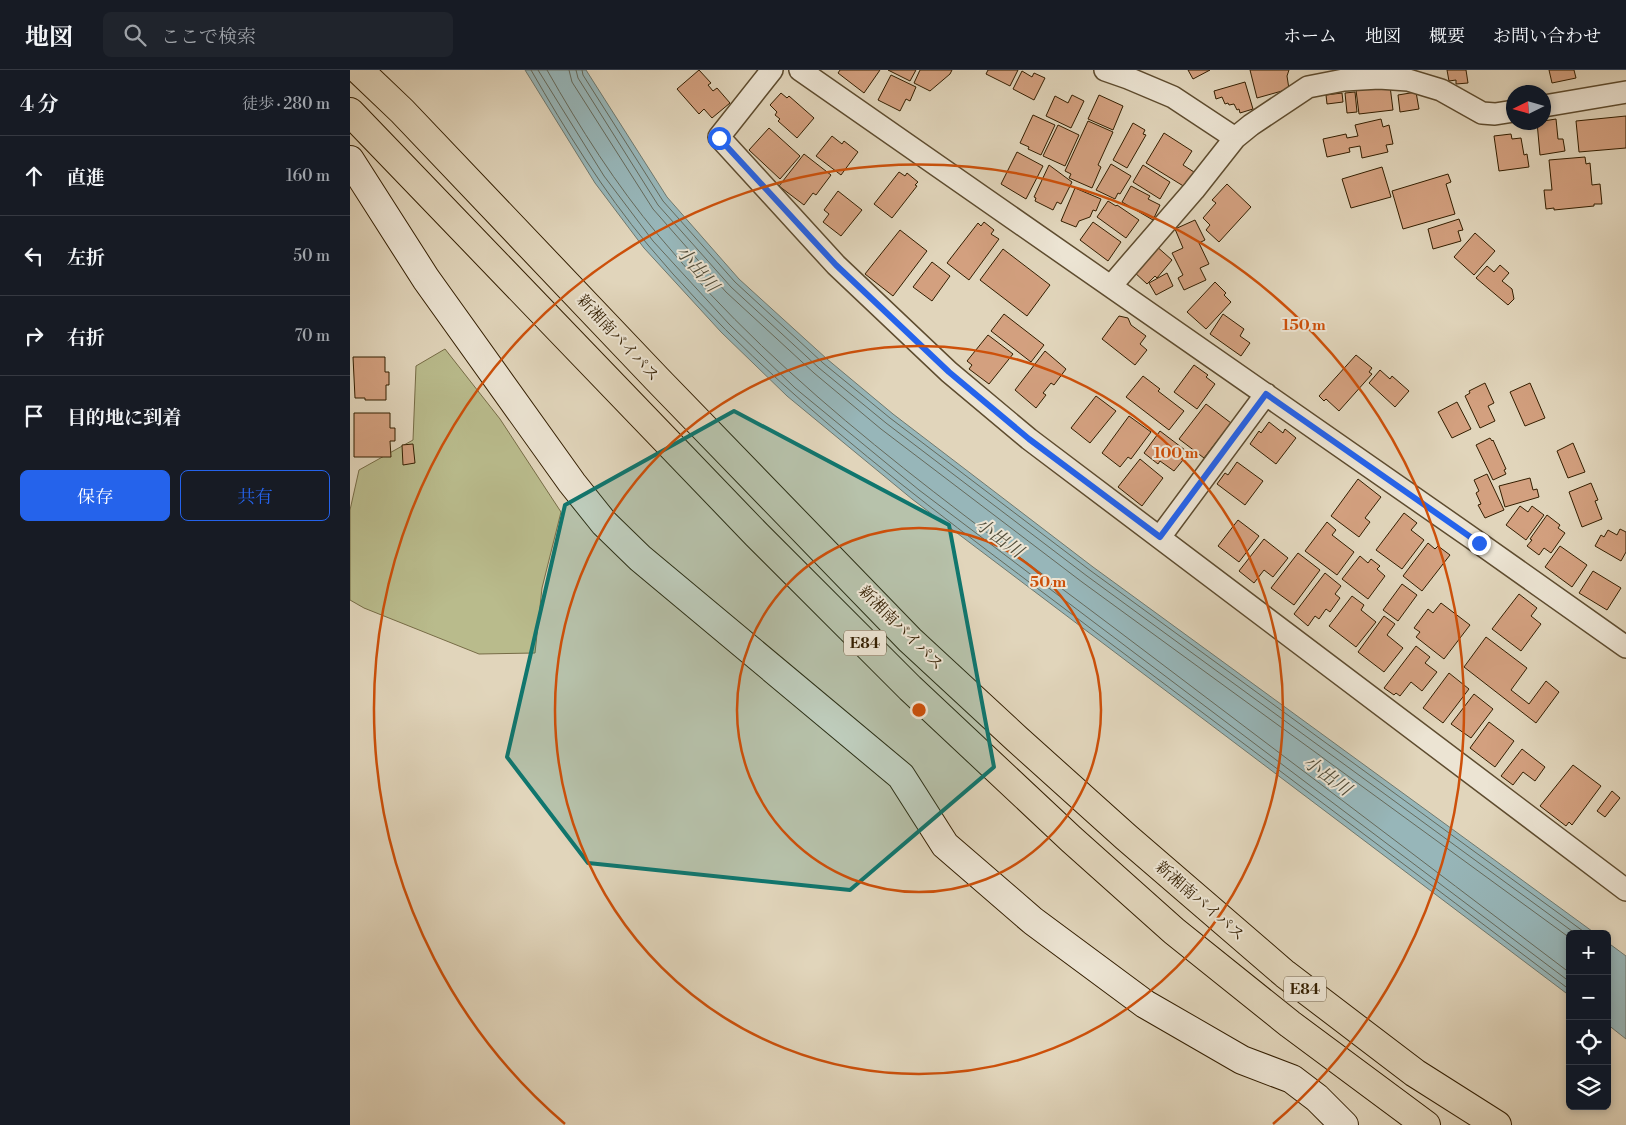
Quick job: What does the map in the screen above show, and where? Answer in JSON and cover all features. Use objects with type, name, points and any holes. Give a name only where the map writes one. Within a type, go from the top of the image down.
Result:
[{"type":"highway","name":"新湘南バイパス","points":[[358,70],[402,112],[910,640],[1126,837],[1285,974],[1415,1073],[1497,1125]]},
{"type":"highway","name":"E84","points":[[350,112],[757,535],[910,688],[1071,839],[1174,931],[1290,1024],[1426,1125]]},
{"type":"street","points":[[772,70],[719,138],[836,265],[949,372],[1029,439],[1626,890]]},
{"type":"street","points":[[800,70],[1626,647]]},
{"type":"street","points":[[1104,70],[1173,97],[1235,138]]},
{"type":"street","points":[[1111,286],[1194,190],[1235,138],[1308,87],[1344,80],[1379,78],[1408,80],[1441,90],[1482,112],[1495,114],[1506,112]]},
{"type":"street","points":[[1551,105],[1626,92]]},
{"type":"street","points":[[350,160],[426,279],[572,483],[604,523],[640,558],[901,776],[945,845],[1033,921],[1145,1004],[1242,1060],[1292,1080],[1317,1098],[1344,1125]]},
{"type":"street","points":[[1160,537],[1266,394]]},
{"type":"highlighted area","points":[[734,411],[949,525],[994,767],[850,890],[588,863],[507,757],[565,505]]},
{"type":"green space","points":[[445,349],[500,419],[561,512],[542,588],[535,653],[479,654],[364,608],[350,600],[350,510],[359,470],[413,440],[416,366]]},
{"type":"water","name":"小出川","points":[[525,70],[586,70],[667,197],[739,279],[827,359],[893,414],[1093,567],[1591,930],[1566,930],[1566,993],[912,499],[787,396],[721,332],[644,248],[595,183]]},
{"type":"water","points":[[1611,945],[1626,956],[1626,1039],[1611,1027]]},
{"type":"building","points":[[699,70],[711,83],[708,85],[713,91],[717,88],[730,103],[712,118],[704,109],[699,114],[677,89]]},
{"type":"building","points":[[840,70],[880,70],[864,93],[838,73]]},
{"type":"building","points":[[888,70],[916,70],[910,81]]},
{"type":"building","points":[[920,70],[952,70],[950,74],[930,91],[914,83]]},
{"type":"building","points":[[988,70],[1018,70],[1010,86],[986,74]]},
{"type":"building","points":[[1188,70],[1210,70],[1193,79]]},
{"type":"building","points":[[1250,70],[1289,70],[1287,76],[1289,89],[1257,98]]},
{"type":"building","points":[[1447,70],[1466,70],[1468,83],[1456,84],[1456,80],[1449,81]]},
{"type":"building","points":[[1549,70],[1574,70],[1576,78],[1552,83]]},
{"type":"building","points":[[1022,71],[1032,77],[1034,73],[1045,78],[1034,100],[1013,89]]},
{"type":"building","points":[[891,75],[916,87],[910,101],[906,99],[900,111],[878,100]]},
{"type":"building","points":[[1245,82],[1253,109],[1240,113],[1234,104],[1225,104],[1222,97],[1216,99],[1214,91]]},
{"type":"building","points":[[1390,86],[1393,110],[1359,114],[1356,90]]},
{"type":"building","points":[[1355,92],[1357,112],[1347,113],[1345,93]]},
{"type":"building","points":[[1416,92],[1419,109],[1400,112],[1398,95]]},
{"type":"building","points":[[781,93],[787,98],[789,96],[814,118],[797,138],[778,121],[780,119],[775,115],[777,112],[770,105]]},
{"type":"building","points":[[1342,93],[1343,102],[1327,104],[1326,95]]},
{"type":"building","points":[[1072,95],[1084,101],[1071,128],[1046,116],[1055,96],[1068,103]]},
{"type":"building","points":[[1099,95],[1123,106],[1113,130],[1088,119]]},
{"type":"building","points":[[1033,115],[1055,125],[1041,155],[1020,143]]},
{"type":"building","points":[[1626,116],[1626,148],[1579,152],[1576,121]]},
{"type":"building","points":[[1381,119],[1383,127],[1389,125],[1393,144],[1386,145],[1388,152],[1362,158],[1360,146],[1349,148],[1350,152],[1327,157],[1323,139],[1346,134],[1347,138],[1358,136],[1355,125]]},
{"type":"building","points":[[1556,119],[1558,139],[1563,139],[1565,151],[1540,155],[1538,130],[1551,130],[1551,120]]},
{"type":"building","points":[[1088,121],[1113,132],[1098,165],[1101,167],[1092,188],[1069,178],[1071,174],[1065,171]]},
{"type":"building","points":[[1133,123],[1145,130],[1143,134],[1146,135],[1127,168],[1113,160]]},
{"type":"building","points":[[1058,125],[1079,135],[1065,166],[1043,156]]},
{"type":"building","points":[[769,128],[800,156],[780,179],[749,150]]},
{"type":"building","points":[[1164,133],[1192,151],[1183,165],[1194,172],[1185,187],[1146,163]]},
{"type":"building","points":[[1511,134],[1512,139],[1521,138],[1524,155],[1527,154],[1529,167],[1499,171],[1494,136]]},
{"type":"building","points":[[832,136],[842,144],[844,141],[858,152],[841,175],[816,156]]},
{"type":"building","points":[[1017,152],[1043,166],[1026,199],[1001,184]]},
{"type":"building","points":[[804,154],[831,175],[816,195],[813,193],[804,205],[779,186]]},
{"type":"building","points":[[1585,157],[1586,164],[1590,163],[1592,185],[1600,184],[1602,204],[1554,210],[1554,208],[1546,209],[1544,190],[1552,190],[1549,160]]},
{"type":"building","points":[[1111,164],[1131,176],[1115,199],[1096,190]]},
{"type":"building","points":[[1049,165],[1072,182],[1061,204],[1057,202],[1053,210],[1035,201],[1036,198],[1034,197]]},
{"type":"building","points":[[1143,165],[1170,182],[1160,199],[1133,182]]},
{"type":"building","points":[[1382,167],[1391,197],[1351,208],[1342,179]]},
{"type":"building","points":[[899,172],[905,176],[907,173],[918,182],[915,185],[917,186],[892,218],[874,204]]},
{"type":"building","points":[[1448,174],[1451,182],[1446,184],[1455,214],[1403,229],[1392,191]]},
{"type":"building","points":[[1227,184],[1251,207],[1219,242],[1206,230],[1210,225],[1203,218],[1216,203],[1212,200]]},
{"type":"building","points":[[1131,186],[1150,196],[1148,199],[1160,205],[1153,220],[1122,202]]},
{"type":"building","points":[[1075,188],[1101,199],[1096,211],[1093,210],[1090,217],[1079,221],[1076,227],[1061,221]]},
{"type":"building","points":[[838,191],[862,210],[841,236],[823,222],[829,214],[824,210]]},
{"type":"building","points":[[1108,201],[1139,220],[1126,238],[1097,217]]},
{"type":"building","points":[[1459,219],[1463,230],[1458,231],[1461,241],[1433,249],[1428,229]]},
{"type":"building","points":[[1195,220],[1205,240],[1199,243],[1209,264],[1200,268],[1206,280],[1184,290],[1178,278],[1183,275],[1172,253],[1183,248],[1175,229]]},
{"type":"building","points":[[984,222],[994,230],[991,234],[999,239],[969,280],[947,263],[978,223],[981,226]]},
{"type":"building","points":[[1093,222],[1121,242],[1108,261],[1080,240]]},
{"type":"building","points":[[900,230],[927,251],[893,296],[865,274]]},
{"type":"building","points":[[1475,233],[1495,251],[1474,275],[1454,257]]},
{"type":"building","points":[[1155,245],[1172,260],[1157,278],[1155,276],[1147,284],[1133,271]]},
{"type":"building","points":[[1003,249],[1050,285],[1027,316],[980,280]]},
{"type":"building","points":[[932,262],[950,276],[932,301],[913,287]]},
{"type":"building","points":[[1500,265],[1509,273],[1502,281],[1512,289],[1514,299],[1508,305],[1476,278],[1487,266],[1494,272]]},
{"type":"building","points":[[1167,273],[1173,286],[1156,295],[1149,283]]},
{"type":"building","points":[[1215,282],[1226,293],[1224,295],[1231,302],[1206,329],[1187,312]]},
{"type":"building","points":[[1004,314],[1044,345],[1031,362],[991,331]]},
{"type":"building","points":[[1223,314],[1244,329],[1240,336],[1250,343],[1241,356],[1210,334]]},
{"type":"building","points":[[1119,316],[1128,318],[1131,325],[1146,336],[1140,344],[1147,350],[1135,365],[1102,339]]},
{"type":"building","points":[[988,335],[1013,354],[989,384],[969,369],[972,365],[967,361]]},
{"type":"building","points":[[1045,351],[1066,369],[1054,385],[1051,383],[1043,393],[1046,395],[1036,408],[1015,390]]},
{"type":"building","points":[[1356,355],[1372,368],[1369,372],[1372,374],[1339,411],[1326,399],[1324,401],[1319,396]]},
{"type":"building","points":[[353,357],[385,357],[385,372],[389,372],[389,385],[386,385],[386,400],[355,398]]},
{"type":"building","points":[[1194,365],[1208,375],[1206,377],[1215,384],[1197,409],[1174,392]]},
{"type":"building","points":[[1380,370],[1390,379],[1392,376],[1409,391],[1395,407],[1369,383]]},
{"type":"building","points":[[1143,376],[1160,389],[1158,391],[1184,411],[1169,430],[1126,397]]},
{"type":"building","points":[[1485,383],[1494,403],[1488,406],[1495,421],[1480,428],[1465,396],[1470,393],[1469,391]]},
{"type":"building","points":[[1530,383],[1545,418],[1525,426],[1510,392]]},
{"type":"building","points":[[1096,396],[1116,411],[1090,443],[1071,428]]},
{"type":"building","points":[[1457,402],[1471,429],[1452,438],[1438,412]]},
{"type":"building","points":[[1206,404],[1231,423],[1204,458],[1179,439]]},
{"type":"building","points":[[354,413],[390,413],[390,428],[395,428],[395,441],[390,441],[391,457],[354,457]]},
{"type":"building","points":[[1129,416],[1151,432],[1131,459],[1128,457],[1120,467],[1102,453]]},
{"type":"building","points":[[1269,422],[1283,433],[1285,429],[1296,438],[1276,464],[1250,444],[1259,431],[1261,433]]},
{"type":"building","points":[[1160,431],[1185,450],[1179,457],[1183,460],[1174,471],[1160,461],[1158,464],[1144,453]]},
{"type":"building","points":[[1490,438],[1493,440],[1506,469],[1504,470],[1506,474],[1493,480],[1476,445]]},
{"type":"building","points":[[1573,443],[1585,472],[1568,478],[1557,451]]},
{"type":"building","points":[[413,444],[415,463],[403,465],[402,445]]},
{"type":"building","points":[[1140,459],[1163,478],[1142,506],[1118,487]]},
{"type":"building","points":[[1237,462],[1263,481],[1245,505],[1217,484],[1225,473],[1228,475]]},
{"type":"building","points":[[1487,474],[1504,510],[1485,518],[1478,505],[1481,504],[1476,493],[1479,491],[1474,480]]},
{"type":"building","points":[[1530,478],[1533,490],[1537,489],[1539,497],[1505,507],[1499,486]]},
{"type":"building","points":[[1358,479],[1381,497],[1365,518],[1370,522],[1359,537],[1331,516]]},
{"type":"building","points":[[1591,483],[1598,500],[1595,501],[1602,519],[1582,527],[1569,492]]},
{"type":"building","points":[[1520,506],[1528,512],[1532,506],[1544,515],[1526,540],[1506,525]]},
{"type":"building","points":[[1404,513],[1417,523],[1411,530],[1424,540],[1402,569],[1376,550]]},
{"type":"building","points":[[1547,515],[1560,525],[1558,528],[1565,533],[1551,553],[1544,548],[1539,555],[1527,546]]},
{"type":"building","points":[[1238,520],[1259,536],[1239,562],[1218,546]]},
{"type":"building","points":[[1327,522],[1336,530],[1332,535],[1354,552],[1337,575],[1305,551]]},
{"type":"building","points":[[1620,529],[1626,532],[1626,552],[1621,561],[1595,546],[1601,535],[1604,537],[1608,530],[1617,535]]},
{"type":"building","points":[[1264,539],[1288,558],[1273,577],[1264,570],[1254,583],[1239,571]]},
{"type":"building","points":[[1428,543],[1435,549],[1438,546],[1450,555],[1422,591],[1403,576]]},
{"type":"building","points":[[1560,546],[1587,565],[1572,587],[1545,567]]},
{"type":"building","points":[[1298,553],[1320,570],[1294,605],[1271,588]]},
{"type":"building","points":[[1360,556],[1368,563],[1371,559],[1380,566],[1377,569],[1385,576],[1368,599],[1342,579]]},
{"type":"building","points":[[1593,571],[1621,588],[1607,610],[1579,593]]},
{"type":"building","points":[[1325,573],[1341,586],[1335,594],[1340,598],[1330,612],[1326,609],[1319,619],[1315,616],[1308,626],[1294,614]]},
{"type":"building","points":[[1402,584],[1417,595],[1398,621],[1383,610]]},
{"type":"building","points":[[1519,594],[1537,608],[1531,616],[1541,624],[1521,651],[1492,629]]},
{"type":"building","points":[[1352,596],[1364,605],[1361,610],[1376,622],[1356,647],[1329,626]]},
{"type":"building","points":[[1441,603],[1470,625],[1444,659],[1416,637],[1420,632],[1414,628],[1428,609],[1433,613]]},
{"type":"building","points":[[1384,616],[1395,624],[1387,635],[1403,648],[1384,672],[1358,652]]},
{"type":"building","points":[[1486,637],[1527,668],[1511,690],[1529,704],[1546,681],[1559,692],[1536,723],[1464,667]]},
{"type":"building","points":[[1416,646],[1430,657],[1425,663],[1437,672],[1422,691],[1411,682],[1400,696],[1396,693],[1394,695],[1384,688]]},
{"type":"building","points":[[1449,673],[1469,689],[1443,723],[1423,708]]},
{"type":"building","points":[[1474,694],[1493,709],[1471,738],[1451,724]]},
{"type":"building","points":[[1489,722],[1514,741],[1495,767],[1470,748]]},
{"type":"building","points":[[1522,749],[1545,767],[1535,781],[1523,772],[1513,785],[1501,776]]},
{"type":"building","points":[[1573,765],[1601,786],[1572,825],[1569,822],[1566,826],[1540,806]]},
{"type":"building","points":[[1612,791],[1620,798],[1605,817],[1597,811]]},
{"type":"route","points":[[719,138],[836,265],[949,372],[1029,439],[1160,537],[1266,394],[1479,543]]}]
